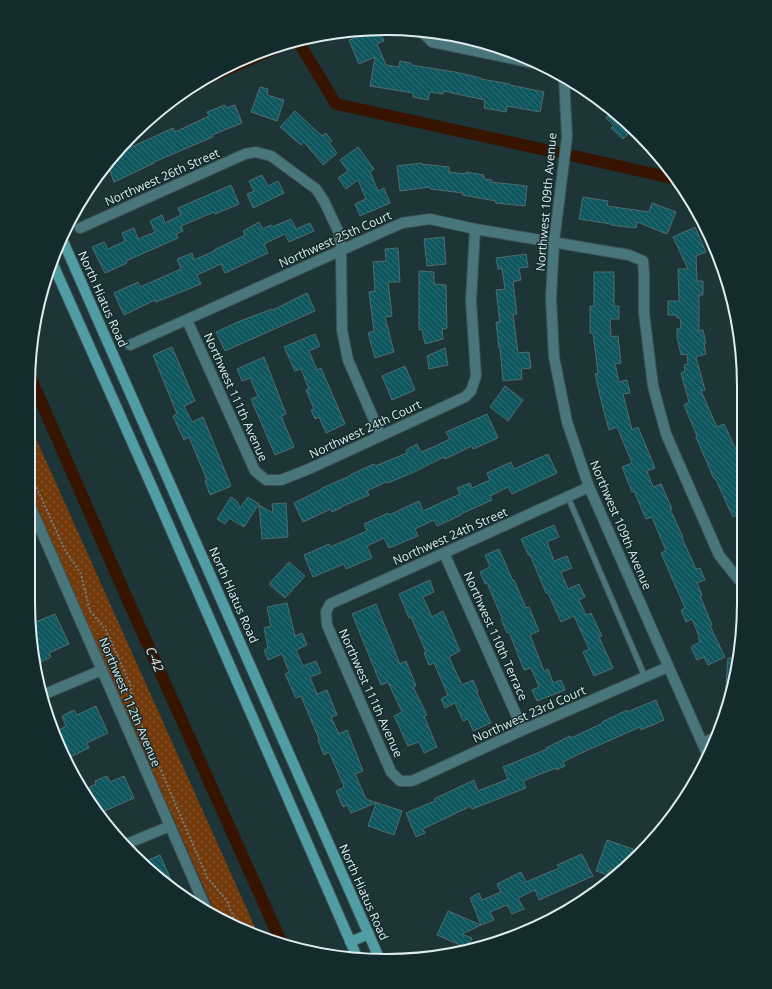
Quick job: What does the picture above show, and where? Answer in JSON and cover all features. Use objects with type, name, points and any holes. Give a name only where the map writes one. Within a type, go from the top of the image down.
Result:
[{"type":"main road","name":"North Hiatus Road","points":[[65,245],[377,954]]},
{"type":"main road","points":[[55,270],[355,952]]},
{"type":"main road","points":[[350,942],[369,934]]},
{"type":"street","points":[[428,38],[432,42],[506,57]]},
{"type":"street","name":"Northwest 109th Avenue","points":[[564,83],[567,137],[554,242],[551,298],[554,357],[567,422],[589,487],[705,748]]},
{"type":"street","name":"Northwest 26th Street","points":[[80,228],[244,154],[256,152],[271,156],[316,189],[324,201],[339,233],[341,250]]},
{"type":"street","name":"Northwest 25th Court","points":[[130,345],[402,223],[430,220],[629,255],[642,262],[644,274],[644,312],[653,386],[666,434],[719,555],[737,578]]},
{"type":"street","name":"Northwest 24th Court","points":[[266,480],[281,480],[309,469],[465,397],[471,391],[476,376],[471,301],[476,229]]},
{"type":"street","points":[[341,250],[342,330],[348,360],[381,436]]},
{"type":"street","name":"Northwest 111th Avenue","points":[[187,320],[255,471],[266,480]]},
{"type":"street","name":"Northwest 24th Street","points":[[326,612],[330,604],[589,487]]},
{"type":"street","name":"Northwest 112th Avenue","points":[[35,524],[102,670],[201,902]]},
{"type":"street","name":"Northwest 110th Terrace","points":[[444,553],[523,730]]},
{"type":"street","name":"Northwest 111th Avenue","points":[[326,612],[327,625],[391,772],[400,781]]},
{"type":"street","name":"Northwest 23rd Court","points":[[400,781],[412,782],[523,730],[668,667]]},
{"type":"street","points":[[47,693],[102,670]]},
{"type":"street","points":[[703,743],[709,740]]},
{"type":"street","points":[[130,843],[170,826]]},
{"type":"lane","points":[[568,497],[645,677]]},
{"type":"path","points":[[35,484],[64,548],[81,574],[90,611],[106,630],[130,684],[134,708],[207,877],[227,901],[234,919]]},
{"type":"shaded area","points":[[35,436],[255,928],[213,909],[35,505]]},
{"type":"building","points":[[381,35],[384,41],[377,44],[386,65],[399,67],[400,61],[411,63],[411,65],[455,72],[544,92],[540,112],[507,106],[506,112],[484,108],[485,100],[443,91],[443,94],[430,92],[428,100],[413,97],[413,93],[370,86],[375,57],[359,64],[349,40],[358,36]]},
{"type":"building","points":[[260,87],[268,89],[267,95],[284,100],[277,121],[251,112]]},
{"type":"building","points":[[225,105],[226,108],[235,105],[242,123],[212,135],[213,137],[154,162],[114,182],[110,171],[108,172],[128,149],[173,128],[175,132],[209,116],[207,112]]},
{"type":"building","points":[[295,111],[322,136],[326,133],[332,141],[329,143],[337,153],[323,165],[304,142],[301,145],[280,127]]},
{"type":"building","points":[[609,115],[629,133],[623,139],[611,128],[614,125],[606,118]]},
{"type":"building","points":[[358,147],[374,169],[370,172],[378,191],[384,188],[390,203],[360,216],[355,204],[366,199],[358,180],[346,189],[338,178],[348,171],[340,160]]},
{"type":"building","points":[[421,163],[449,167],[449,172],[466,174],[466,172],[484,175],[484,179],[492,180],[491,182],[527,186],[525,206],[495,203],[496,201],[462,195],[463,193],[430,189],[430,187],[400,191],[397,166]]},
{"type":"building","points":[[262,175],[268,186],[278,181],[284,193],[253,208],[247,194],[254,191],[249,181]]},
{"type":"building","points":[[231,185],[239,204],[215,214],[214,212],[181,226],[183,231],[176,234],[178,238],[126,261],[127,263],[105,273],[92,247],[104,242],[108,249],[125,241],[122,233],[134,228],[138,239],[155,232],[150,221],[162,215],[165,223],[181,215],[178,208]]},
{"type":"building","points":[[583,197],[608,201],[607,206],[649,212],[652,203],[676,212],[667,234],[637,222],[636,228],[611,225],[579,219]]},
{"type":"building","points":[[291,219],[296,229],[310,223],[314,231],[289,242],[285,234],[264,244],[268,253],[225,273],[221,264],[197,275],[201,284],[156,302],[155,300],[124,315],[114,293],[138,282],[140,287],[181,269],[177,259],[192,253],[194,260],[214,251],[245,235],[243,231],[259,222],[263,229]]},
{"type":"building","points":[[695,227],[706,252],[696,256],[697,281],[703,281],[703,295],[699,295],[699,331],[703,330],[706,343],[704,344],[706,354],[696,357],[705,390],[701,391],[717,427],[724,424],[737,452],[737,515],[733,517],[715,478],[714,479],[684,405],[689,402],[681,373],[685,371],[684,365],[688,364],[687,354],[681,355],[677,337],[677,329],[681,328],[680,318],[677,318],[677,315],[668,315],[668,301],[679,301],[678,269],[688,269],[673,237]]},
{"type":"building","points":[[444,237],[446,264],[427,266],[424,239]]},
{"type":"building","points":[[398,248],[400,282],[388,282],[392,316],[385,317],[394,352],[375,358],[368,333],[374,331],[369,292],[375,291],[373,262],[386,261],[385,249]]},
{"type":"building","points":[[526,254],[528,267],[519,268],[521,280],[513,282],[517,314],[513,314],[518,353],[529,352],[531,368],[521,369],[522,379],[503,381],[496,322],[500,322],[496,290],[505,289],[502,269],[498,269],[496,258]]},
{"type":"building","points":[[419,271],[434,272],[434,284],[446,285],[447,328],[442,329],[443,339],[425,344],[422,329],[419,330]]},
{"type":"building","points":[[594,272],[614,272],[614,306],[619,306],[619,319],[610,319],[611,337],[618,336],[621,363],[615,364],[619,382],[627,380],[630,393],[623,394],[632,430],[638,427],[655,468],[647,471],[653,487],[661,484],[696,569],[700,568],[705,580],[697,583],[702,595],[700,596],[712,625],[710,626],[725,657],[708,665],[704,657],[697,660],[691,647],[700,642],[699,636],[692,619],[686,622],[681,610],[685,608],[661,553],[666,551],[652,517],[646,519],[634,491],[632,492],[622,467],[632,463],[617,427],[609,430],[595,374],[598,373],[593,333],[590,333],[590,306],[594,306]]},
{"type":"building","points":[[307,293],[315,311],[225,351],[216,332],[240,321],[272,309],[273,310]]},
{"type":"building","points":[[315,334],[320,346],[309,351],[317,370],[321,368],[345,424],[326,433],[319,417],[315,419],[311,410],[314,409],[306,390],[309,389],[301,369],[295,371],[284,347]]},
{"type":"building","points":[[172,347],[195,401],[184,406],[192,422],[203,417],[231,486],[210,495],[205,481],[207,480],[189,437],[184,440],[173,416],[177,414],[153,355]]},
{"type":"building","points":[[445,348],[448,365],[429,369],[427,356]]},
{"type":"building","points":[[264,357],[286,414],[281,416],[294,447],[275,455],[251,399],[258,396],[250,378],[242,381],[237,369]]},
{"type":"building","points":[[405,366],[415,390],[392,400],[382,376]]},
{"type":"building","points":[[505,386],[523,400],[508,421],[490,407]]},
{"type":"building","points":[[487,414],[498,438],[473,449],[472,446],[445,459],[444,457],[412,473],[387,483],[386,482],[367,491],[369,495],[341,508],[332,512],[331,509],[303,522],[294,503],[322,488],[374,464],[375,466],[407,453],[406,450],[417,444],[421,452],[433,447],[450,439],[446,432]]},
{"type":"building","points":[[548,454],[557,473],[512,494],[508,487],[490,496],[492,500],[437,526],[434,520],[415,529],[418,536],[389,548],[384,538],[367,546],[372,558],[346,569],[344,564],[313,577],[304,555],[329,544],[330,547],[367,531],[364,524],[388,513],[389,515],[419,501],[423,511],[460,494],[457,488],[470,483],[472,488],[490,480],[487,473],[511,462],[514,469]]},
{"type":"building","points":[[231,497],[237,501],[240,508],[248,497],[259,504],[244,527],[229,518],[225,524],[217,519]]},
{"type":"building","points":[[286,503],[288,537],[262,539],[259,505],[273,513],[272,504]]},
{"type":"building","points":[[554,525],[559,537],[547,542],[554,561],[567,556],[572,568],[561,572],[568,589],[579,584],[585,597],[579,600],[586,615],[591,613],[602,636],[599,637],[613,668],[594,676],[583,652],[589,649],[574,616],[561,622],[521,539]]},
{"type":"building","points":[[499,549],[526,608],[529,607],[539,631],[530,635],[544,671],[548,669],[553,683],[561,680],[565,690],[537,701],[532,690],[539,687],[531,668],[524,670],[509,632],[507,633],[501,619],[502,618],[487,583],[485,584],[480,572],[490,567],[485,555]]},
{"type":"building","points":[[289,562],[305,576],[285,598],[269,584]]},
{"type":"building","points":[[430,580],[434,592],[423,597],[432,617],[443,611],[460,651],[449,657],[462,685],[473,680],[478,692],[477,693],[491,723],[473,731],[468,719],[463,721],[455,703],[445,708],[441,699],[448,695],[434,663],[429,665],[424,653],[426,652],[399,594]]},
{"type":"building","points":[[287,603],[295,636],[302,633],[307,645],[296,650],[303,666],[316,661],[321,673],[310,677],[317,694],[327,690],[337,715],[331,717],[339,734],[347,730],[363,771],[355,774],[366,799],[402,811],[394,835],[368,826],[376,803],[351,813],[347,805],[343,807],[336,791],[344,787],[343,784],[329,752],[324,755],[301,696],[296,698],[285,674],[289,672],[282,654],[268,660],[264,650],[268,648],[264,628],[271,626],[267,607]]},
{"type":"building","points":[[376,604],[400,664],[406,661],[416,686],[413,687],[427,715],[424,716],[437,747],[424,753],[419,742],[408,746],[394,716],[402,712],[388,682],[381,685],[352,614]]},
{"type":"building","points":[[55,614],[69,644],[49,653],[51,657],[40,662],[38,649],[36,622]]},
{"type":"building","points":[[728,658],[732,658],[730,671],[726,691]]},
{"type":"building","points":[[656,700],[664,720],[641,730],[640,727],[579,754],[563,762],[565,766],[523,781],[526,788],[472,809],[471,806],[423,829],[425,833],[416,837],[406,813],[435,801],[434,799],[474,780],[478,791],[508,779],[503,767],[547,749],[546,748],[570,736],[571,738],[627,710],[627,712]]},
{"type":"building","points":[[96,706],[108,733],[87,743],[89,748],[71,757],[59,730],[66,726],[62,716],[74,710],[77,715]]},
{"type":"building","points":[[107,776],[110,782],[124,776],[134,798],[104,811],[94,798],[89,787],[96,784],[95,781]]},
{"type":"building","points":[[607,840],[633,849],[633,852],[617,867],[613,870],[610,869],[607,875],[596,871]]},
{"type":"building","points":[[582,854],[593,876],[539,900],[535,890],[518,898],[524,909],[512,914],[507,905],[490,912],[494,920],[481,925],[470,898],[479,893],[482,900],[501,892],[497,884],[521,872],[526,882],[559,868],[557,865]]},
{"type":"building","points":[[160,855],[171,880],[155,867],[148,860]]},
{"type":"building","points":[[448,911],[481,925],[462,934],[472,938],[469,944],[461,945],[437,935]]},
{"type":"waterway","points":[[301,46],[336,104],[555,152]]},
{"type":"waterway","points":[[574,156],[668,177]]},
{"type":"waterway","name":"C-42","points":[[35,388],[118,578],[279,937]]}]
